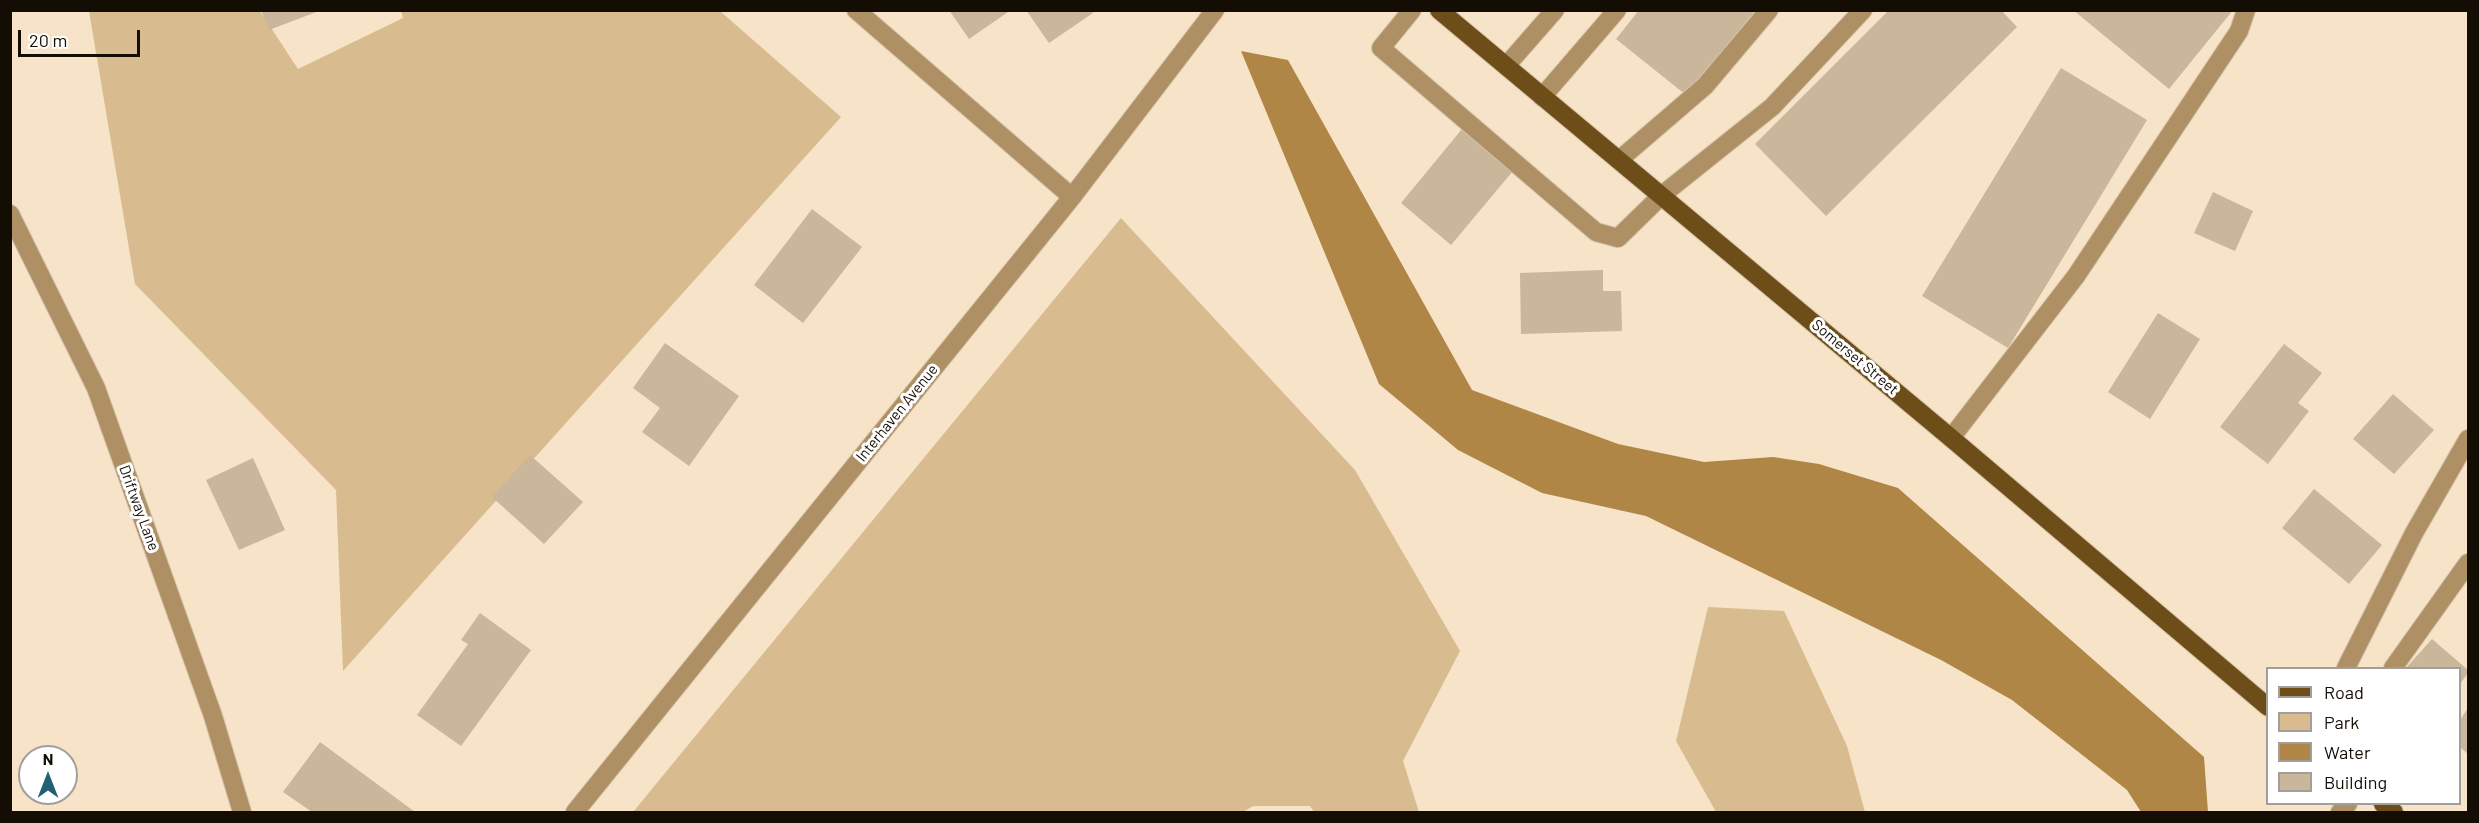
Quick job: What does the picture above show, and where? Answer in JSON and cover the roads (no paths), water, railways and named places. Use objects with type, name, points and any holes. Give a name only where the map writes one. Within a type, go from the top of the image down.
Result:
[{"type":"main road","name":"Somerset Street","points":[[1439,10],[1662,195],[2266,705]]},
{"type":"street","points":[[856,10],[1072,197]]},
{"type":"street","name":"Interhaven Avenue","points":[[575,813],[1072,197],[1215,10]]},
{"type":"street","points":[[1412,10],[1381,48],[1596,232],[1618,238],[1662,195],[1772,107],[1863,10]]},
{"type":"street","points":[[1506,66],[1555,10]]},
{"type":"street","points":[[1542,97],[1617,10]]},
{"type":"street","points":[[1619,160],[1705,86],[1769,10]]},
{"type":"street","points":[[1951,438],[2076,276],[2239,31],[2246,10]]},
{"type":"street","name":"Driftway Lane","points":[[10,214],[96,388],[213,716],[242,813]]},
{"type":"street","points":[[2347,667],[2409,542],[2469,439]]},
{"type":"street","points":[[2394,667],[2469,563]]},
{"type":"water","points":[[1241,51],[1288,60],[1472,390],[1618,444],[1704,462],[1773,457],[1819,464],[1898,488],[2204,757],[2208,812],[2141,812],[2127,790],[2012,700],[1941,660],[1646,516],[1542,493],[1458,450],[1379,384]]}]
